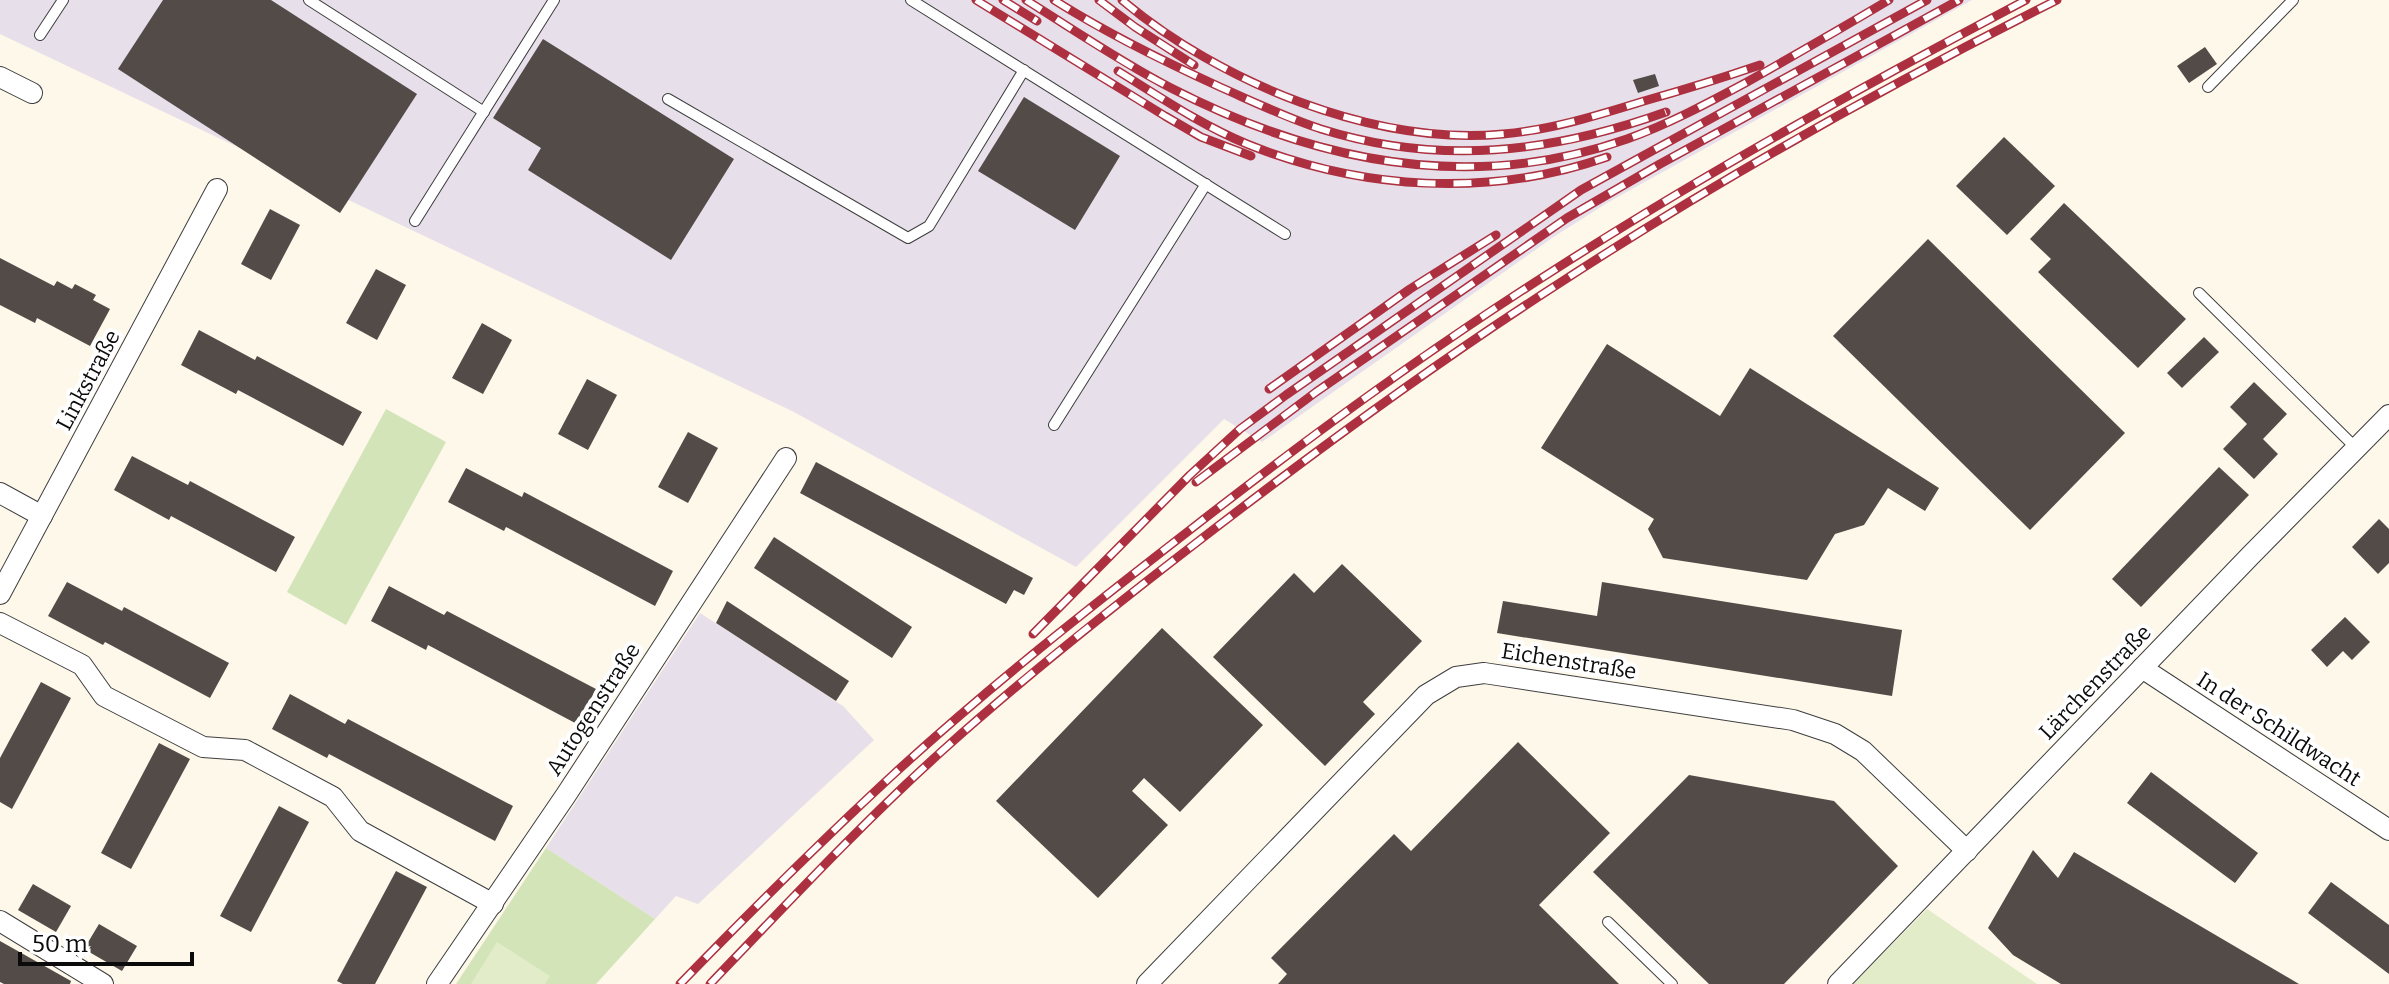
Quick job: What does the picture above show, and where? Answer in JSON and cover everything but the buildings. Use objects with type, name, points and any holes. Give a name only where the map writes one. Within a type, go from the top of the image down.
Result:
[{"type":"street","points":[[0,77],[32,93]]},
{"type":"street","name":"Linkstraße","points":[[0,594],[217,189]]},
{"type":"street","name":"Lärchenstraße","points":[[1838,984],[2389,415]]},
{"type":"street","name":"Autogenstraße","points":[[437,984],[493,904],[786,458]]},
{"type":"street","points":[[0,493],[42,516]]},
{"type":"street","points":[[0,623],[82,665],[104,696],[203,747],[245,750],[333,797],[360,831],[493,904]]},
{"type":"street","name":"In der Schildwacht","points":[[2142,668],[2389,830]]},
{"type":"street","name":"Eichenstraße","points":[[1147,984],[1426,695],[1456,677],[1484,673],[1807,724],[1835,734],[1863,751],[1967,851]]},
{"type":"street","points":[[0,921],[102,984]]},
{"type":"lane","points":[[40,35],[63,0]]},
{"type":"lane","points":[[309,0],[484,112]]},
{"type":"lane","points":[[415,221],[554,0]]},
{"type":"lane","points":[[911,0],[1285,234]]},
{"type":"lane","points":[[2208,87],[2293,0]]},
{"type":"lane","points":[[668,99],[908,238],[929,226],[1024,70]]},
{"type":"lane","points":[[1054,425],[1206,184]]},
{"type":"lane","points":[[2199,293],[2357,449]]},
{"type":"lane","points":[[1608,922],[1672,984]]},
{"type":"shaded area","points":[[0,0],[1972,0],[1607,203],[1555,236],[1262,442],[1224,419],[1076,567],[794,412],[0,34]]},
{"type":"shaded area","points":[[700,613],[843,706],[874,740],[698,904],[676,896],[655,919],[546,848]]},
{"type":"green space","points":[[386,409],[446,442],[346,625],[287,592]]},
{"type":"green space","points":[[546,848],[655,919],[596,984],[456,984]]},
{"type":"green space","points":[[1927,909],[2037,984],[1853,984]]},
{"type":"green space","points":[[497,942],[550,976],[545,984],[471,984]]},
{"type":"railway","points":[[976,0],[1201,137],[1251,156]]},
{"type":"railway","points":[[1003,0],[1037,21]]},
{"type":"railway","points":[[1026,0],[1152,78],[1226,114],[1281,135],[1337,151],[1394,162],[1452,167],[1510,165],[1569,156],[1643,133],[1747,82],[1889,0]]},
{"type":"railway","points":[[1054,0],[1136,46],[1270,110],[1308,125],[1365,141],[1452,151],[1495,150],[1580,137],[1666,112]]},
{"type":"railway","points":[[1099,0],[1194,65]]},
{"type":"railway","points":[[1122,0],[1161,30],[1251,82],[1300,102],[1403,130],[1454,135],[1521,132],[1592,117],[1760,65]]},
{"type":"railway","points":[[1033,634],[1190,475],[1240,429],[1286,395],[1581,190],[1927,0]]},
{"type":"railway","points":[[1196,482],[1316,392],[1567,218],[1959,0]]},
{"type":"railway","points":[[680,984],[841,824],[968,708],[1238,492],[1326,427],[1415,363],[1609,235],[1846,97],[2026,0]]},
{"type":"railway","points":[[710,984],[853,836],[973,724],[1131,594],[1327,444],[1506,318],[1737,173],[1864,101],[2057,0]]},
{"type":"railway","points":[[1118,71],[1181,110],[1247,144],[1335,171],[1380,179],[1426,183],[1517,179],[1607,157]]},
{"type":"railway","points":[[1269,389],[1410,289],[1496,235]]}]
